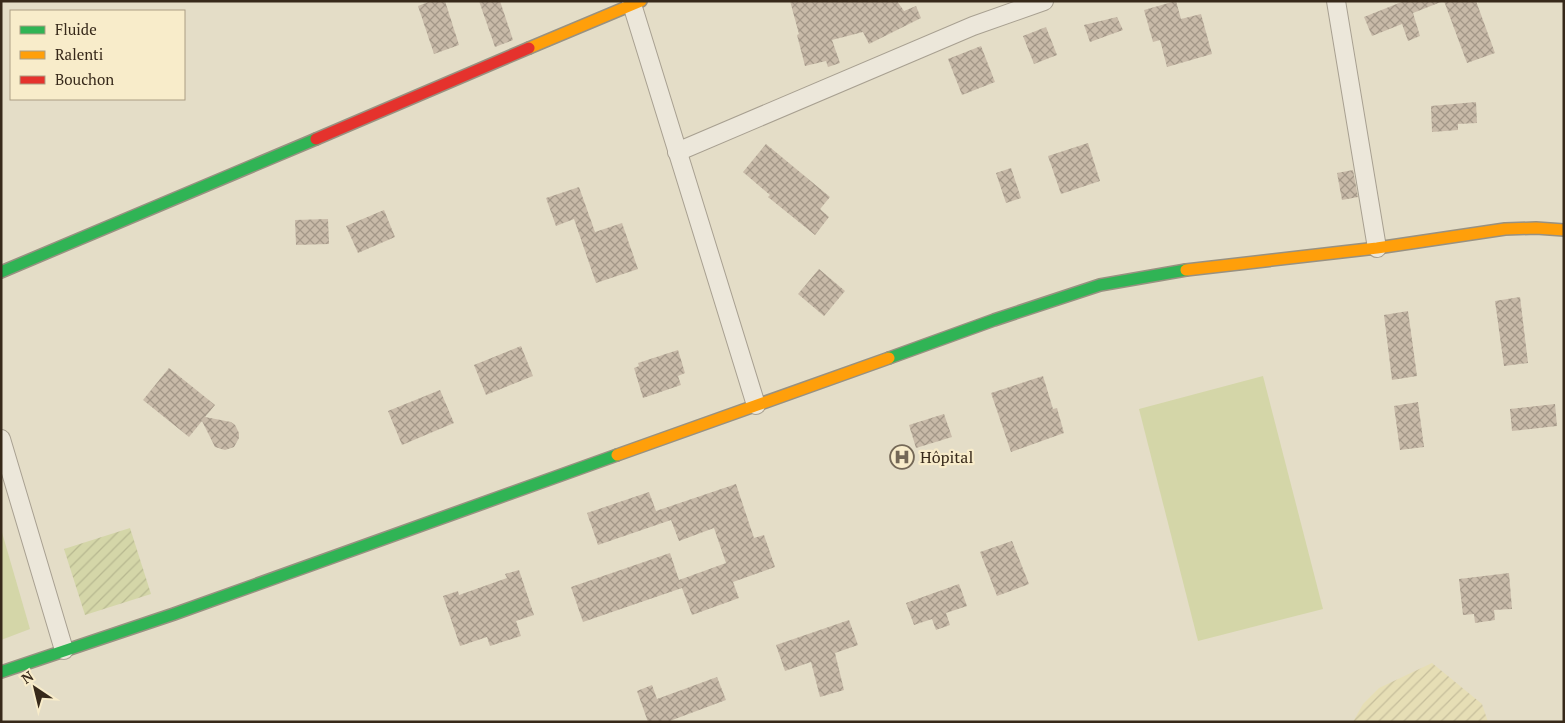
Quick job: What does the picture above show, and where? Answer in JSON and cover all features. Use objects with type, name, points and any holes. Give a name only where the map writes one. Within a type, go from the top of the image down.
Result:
[{"type":"main road","points":[[1,272],[635,3]]},
{"type":"main road","points":[[1,672],[174,614],[1100,284],[1190,269],[1377,248],[1506,229],[1564,230]]},
{"type":"street","points":[[677,152],[973,26],[1044,1]]},
{"type":"street","points":[[1336,1],[1377,248]]},
{"type":"street","points":[[635,3],[677,152],[756,405]]},
{"type":"street","points":[[1,439],[64,650]]},
{"type":"shaded area","points":[[1432,663],[1482,704],[1488,722],[1353,722],[1363,704],[1379,688]]},
{"type":"green space","points":[[1263,376],[1323,609],[1198,641],[1139,409]]},
{"type":"green space","points":[[130,528],[151,594],[85,615],[64,549]]},
{"type":"green space","points":[[1,529],[30,629],[1,640]]},
{"type":"building","points":[[431,1],[445,1],[459,45],[434,54],[418,6]]},
{"type":"building","points":[[479,1],[500,1],[513,40],[495,47]]},
{"type":"building","points":[[790,1],[897,1],[904,11],[916,6],[921,18],[869,44],[863,32],[832,40],[840,63],[828,67],[826,61],[805,66]]},
{"type":"building","points":[[1176,1],[1181,19],[1201,14],[1212,54],[1167,67],[1160,40],[1153,42],[1144,10]]},
{"type":"building","points":[[1404,1],[1441,2],[1413,13],[1420,36],[1408,41],[1402,24],[1372,36],[1364,17]]},
{"type":"building","points":[[1444,1],[1476,1],[1495,53],[1467,63]]},
{"type":"building","points":[[1117,17],[1123,30],[1090,42],[1084,25]]},
{"type":"building","points":[[1046,27],[1057,55],[1034,64],[1023,36]]},
{"type":"building","points":[[981,46],[995,82],[962,95],[948,59]]},
{"type":"building","points":[[1476,102],[1477,123],[1458,124],[1458,130],[1432,132],[1431,106]]},
{"type":"building","points":[[1088,143],[1100,181],[1061,194],[1048,156]]},
{"type":"building","points":[[766,144],[830,197],[820,209],[829,217],[815,235],[768,197],[770,195],[743,172]]},
{"type":"building","points":[[1011,168],[1021,198],[1006,203],[996,173]]},
{"type":"building","points":[[1353,170],[1358,197],[1342,200],[1337,173]]},
{"type":"building","points":[[579,187],[595,232],[622,223],[638,269],[596,283],[574,219],[556,226],[546,198]]},
{"type":"building","points":[[384,210],[395,237],[358,253],[346,226]]},
{"type":"building","points":[[328,219],[329,244],[296,245],[295,220]]},
{"type":"building","points":[[819,269],[845,291],[824,316],[798,294]]},
{"type":"building","points":[[1520,297],[1528,363],[1504,366],[1495,301]]},
{"type":"building","points":[[1408,311],[1417,376],[1392,380],[1384,315]]},
{"type":"building","points":[[521,346],[533,376],[486,395],[474,365]]},
{"type":"building","points":[[678,350],[685,373],[678,376],[681,385],[643,398],[634,368],[639,366],[638,363]]},
{"type":"building","points":[[169,368],[215,405],[205,417],[231,422],[235,425],[239,438],[234,447],[225,450],[215,447],[202,421],[189,437],[143,400]]},
{"type":"building","points":[[1043,376],[1053,409],[1057,408],[1064,433],[1011,452],[991,393]]},
{"type":"building","points":[[440,390],[454,423],[402,445],[388,411]]},
{"type":"building","points":[[1418,402],[1424,447],[1400,450],[1394,406]]},
{"type":"building","points":[[1555,404],[1557,426],[1512,431],[1510,409]]},
{"type":"building","points":[[944,414],[952,437],[916,448],[909,425]]},
{"type":"building","points":[[736,484],[754,538],[764,535],[775,567],[733,582],[739,598],[692,615],[682,588],[583,622],[571,587],[670,553],[679,580],[726,563],[714,528],[679,541],[671,520],[598,545],[587,513],[649,492],[656,511]]},
{"type":"building","points":[[1012,541],[1029,584],[997,596],[980,552]]},
{"type":"building","points":[[519,570],[534,615],[516,621],[521,636],[490,646],[487,637],[460,646],[443,596],[458,591],[459,595],[507,578],[505,574]]},
{"type":"building","points":[[1509,573],[1512,609],[1494,610],[1495,620],[1475,623],[1474,614],[1463,615],[1459,579]]},
{"type":"building","points":[[959,584],[967,606],[946,613],[950,625],[936,630],[932,619],[914,625],[906,603]]},
{"type":"building","points":[[849,620],[858,645],[835,653],[844,690],[820,697],[811,662],[785,671],[776,645]]},
{"type":"building","points":[[717,677],[726,700],[667,722],[648,722],[637,691],[652,685],[657,699]]},
{"type":"traffic: fast","points":[[1,272],[316,139]]},
{"type":"traffic: fast","points":[[889,358],[994,320],[1100,285],[1186,270]]},
{"type":"traffic: fast","points":[[1,672],[174,614],[617,455]]},
{"type":"traffic: slow","points":[[529,48],[641,1]]},
{"type":"traffic: slow","points":[[1186,270],[1377,248],[1505,229],[1536,228],[1564,230]]},
{"type":"traffic: slow","points":[[617,455],[889,358]]},
{"type":"traffic: jam","points":[[316,139],[529,48]]},
{"type":"place","name":"Hôpital","points":[[902,457]]}]
